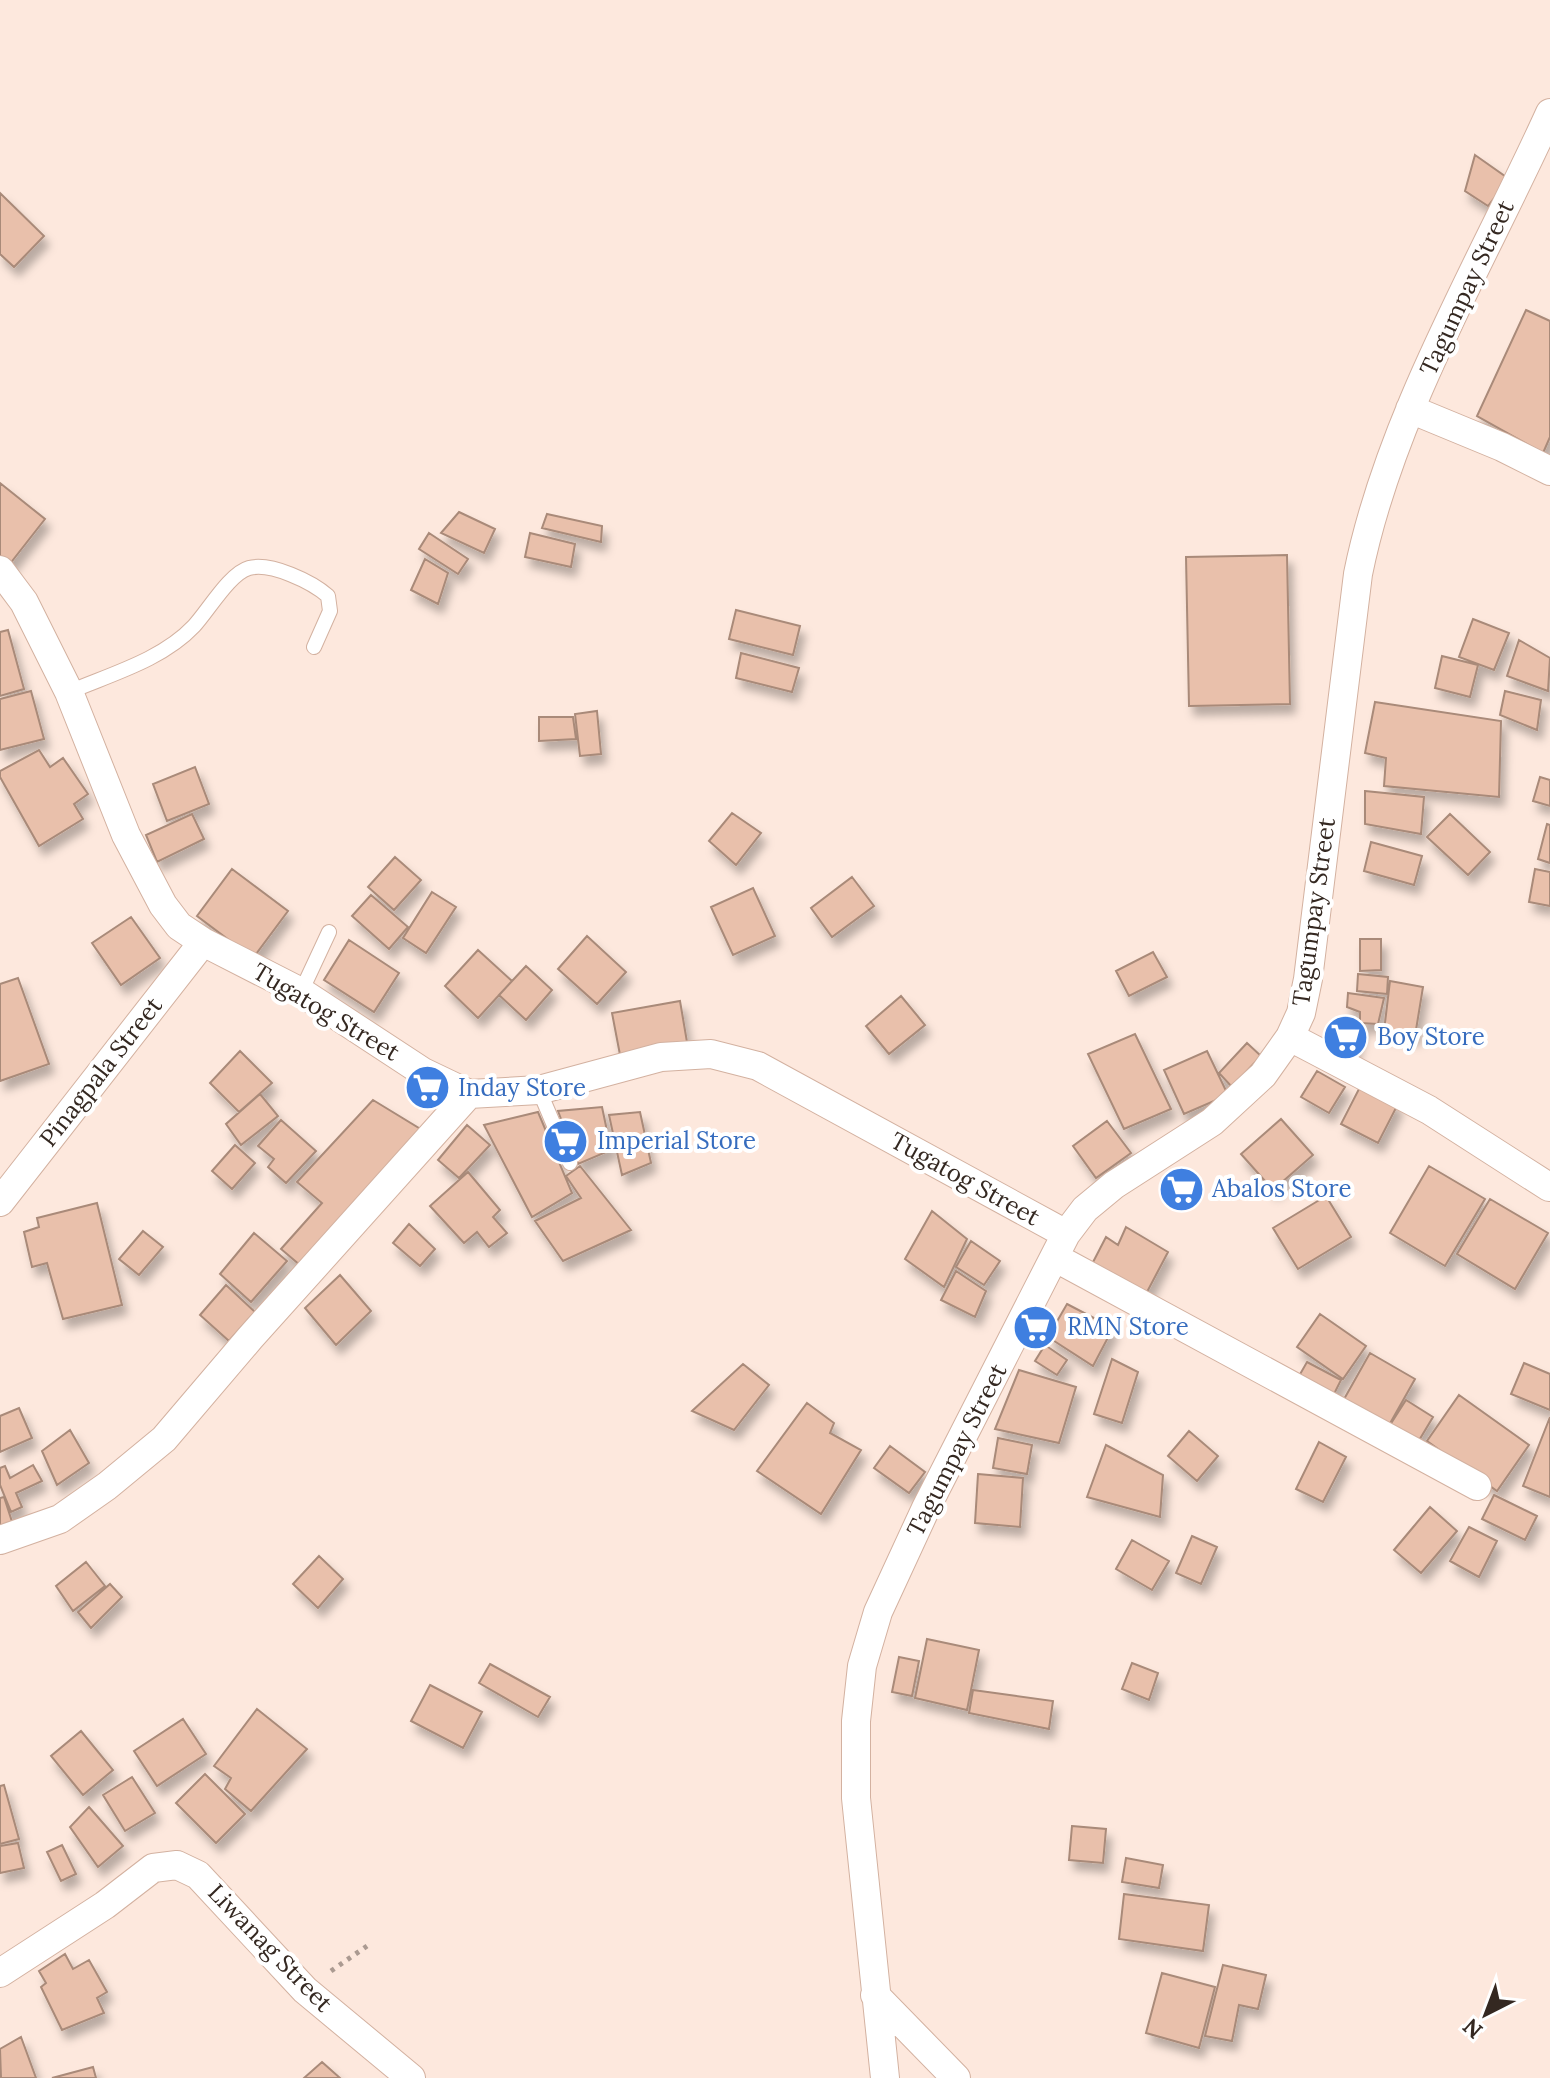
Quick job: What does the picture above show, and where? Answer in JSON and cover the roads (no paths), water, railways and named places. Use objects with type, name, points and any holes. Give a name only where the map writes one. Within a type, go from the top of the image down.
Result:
[{"type":"street","name":"Tagumpay Street","points":[[885,2078],[856,1798],[856,1721],[862,1666],[878,1612],[926,1508],[1061,1246],[1085,1209],[1114,1185],[1212,1122],[1263,1075],[1290,1037],[1301,1013],[1308,979],[1358,574],[1368,525],[1410,409],[1550,114]]},
{"type":"street","points":[[1410,409],[1502,447],[1550,471]]},
{"type":"street","name":"Tugatog Street","points":[[0,570],[24,602],[69,692],[126,835],[163,905],[179,926],[203,942],[301,992],[423,1072],[469,1094],[539,1090],[661,1057],[711,1054],[758,1066],[1061,1246],[1477,1486]]},
{"type":"street","name":"Pinagpala Street","points":[[2,1190],[203,942]]},
{"type":"street","points":[[1290,1037],[1429,1110],[1549,1187]]},
{"type":"street","points":[[0,1540],[60,1519],[107,1486],[164,1439],[250,1338],[469,1094]]},
{"type":"street","name":"Liwanag Street","points":[[0,1973],[105,1905],[153,1868],[177,1865],[198,1875],[305,1990],[411,2078]]},
{"type":"street","points":[[875,1995],[956,2078]]},
{"type":"lane","points":[[69,692],[153,657],[192,629],[233,579],[247,568],[268,567],[316,585],[328,596],[330,611],[314,647]]},
{"type":"lane","points":[[301,992],[329,932]]},
{"type":"lane","points":[[539,1090],[570,1163]]},
{"type":"place","name":"Boy Store","points":[[1346,1037]]},
{"type":"place","name":"Inday Store","points":[[427,1088]]},
{"type":"place","name":"Imperial Store","points":[[566,1141]]},
{"type":"place","name":"Abalos Store","points":[[1181,1189]]},
{"type":"place","name":"RMN Store","points":[[1036,1327]]}]
